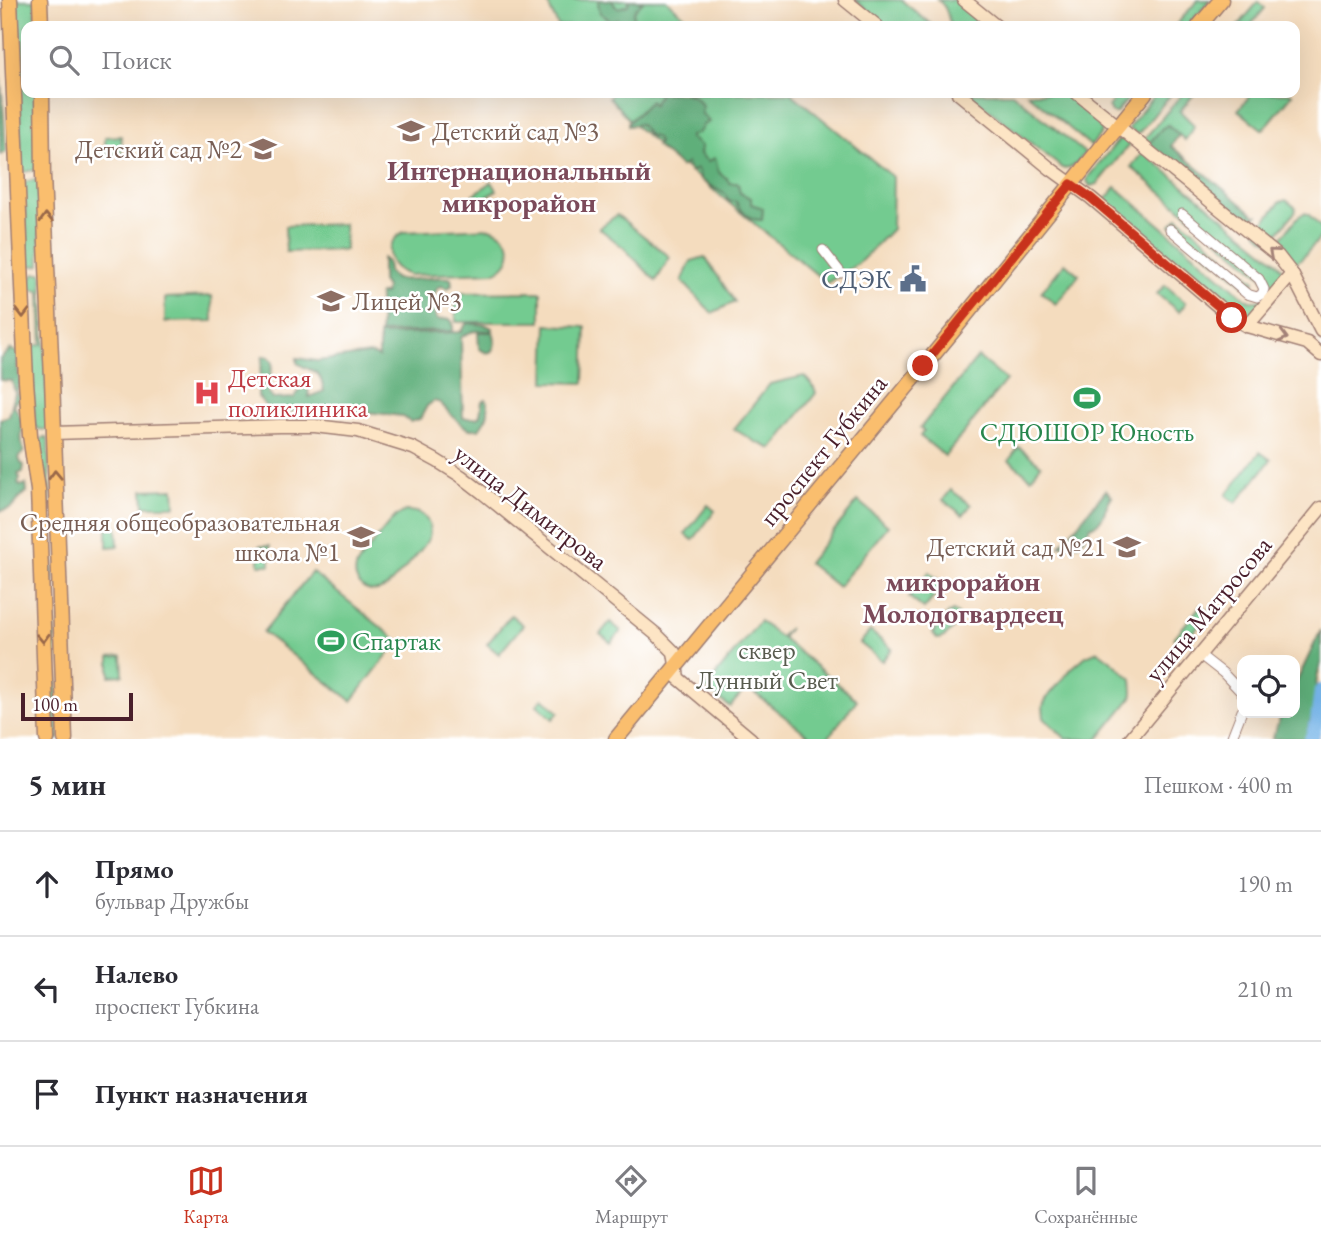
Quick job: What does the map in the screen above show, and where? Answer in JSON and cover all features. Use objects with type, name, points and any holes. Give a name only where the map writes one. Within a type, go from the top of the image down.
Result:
[{"type":"main road","points":[[10,0],[23,323],[30,435],[38,490],[47,739]]},
{"type":"main road","points":[[40,0],[41,21]]},
{"type":"main road","points":[[845,0],[871,21]]},
{"type":"main road","points":[[964,0],[990,21]]},
{"type":"main road","points":[[1203,21],[1221,0]]},
{"type":"main road","points":[[42,98],[65,739]]},
{"type":"main road","points":[[964,98],[1091,198],[1232,318],[1247,326],[1307,343],[1321,355]]},
{"type":"main road","points":[[1083,98],[1278,256],[1292,274],[1321,331]]},
{"type":"main road","name":"проспект Губкина","points":[[616,739],[1141,98]]},
{"type":"main road","points":[[17,177],[43,176]]},
{"type":"main road","points":[[22,269],[47,267]]},
{"type":"main road","points":[[1247,326],[1292,274]]},
{"type":"main road","name":"улица Димитрова","points":[[54,433],[315,426],[358,431],[413,448],[461,476],[657,635],[674,652],[678,678],[751,739]]},
{"type":"main road","points":[[30,435],[54,433]]},
{"type":"main road","name":"улица Матросова","points":[[1130,739],[1321,508]]},
{"type":"main road","points":[[42,610],[61,610]]},
{"type":"street","points":[[1170,229],[1247,294],[1257,297],[1262,294],[1264,289],[1259,279],[1182,214]]},
{"type":"street","points":[[823,250],[841,273]]},
{"type":"street","points":[[1199,654],[1237,688]]},
{"type":"street","points":[[1231,739],[1239,718]]},
{"type":"green space","points":[[17,0],[35,0],[36,21],[21,21],[21,98],[38,98],[40,164],[35,170],[21,170]]},
{"type":"green space","points":[[546,0],[666,0],[688,19],[688,21],[556,21]]},
{"type":"green space","points":[[600,0],[612,0],[618,8],[628,5],[629,0],[643,1],[633,13],[634,21],[611,21],[600,13]]},
{"type":"green space","points":[[855,0],[901,0],[927,21],[880,21]]},
{"type":"green space","points":[[938,0],[958,0],[984,21],[949,21]]},
{"type":"green space","points":[[1198,0],[1210,0],[1192,21],[1179,21]]},
{"type":"green space","points":[[1258,2],[1265,8],[1254,21],[1242,21]]},
{"type":"green space","points":[[0,76],[6,152],[0,155]]},
{"type":"green space","points":[[610,98],[797,98],[893,177],[892,229],[859,263],[827,283],[634,125]]},
{"type":"green space","points":[[657,98],[695,98],[699,101],[703,107],[702,114],[709,122],[690,138],[701,146],[700,154],[708,161],[715,158],[720,172],[729,183],[738,183],[740,193],[751,198],[751,204],[763,208],[762,220],[746,215],[736,202],[728,201],[726,195],[701,180],[697,169],[690,172],[687,163],[681,167],[656,146],[656,138],[648,135],[640,124],[628,126],[650,101],[653,105]]},
{"type":"green space","points":[[974,98],[1018,98],[1085,153],[1072,167],[1062,168]]},
{"type":"green space","points":[[1033,98],[1077,98],[1103,121],[1102,132],[1091,146]]},
{"type":"green space","points":[[1115,98],[1129,98],[1116,113],[1108,107]]},
{"type":"green space","points":[[1152,98],[1168,98],[1139,133],[1136,134],[1129,127]]},
{"type":"green space","points":[[1179,98],[1191,98],[1180,111],[1194,125],[1185,140],[1168,125],[1151,148],[1145,138]]},
{"type":"green space","points":[[1248,98],[1290,98],[1263,130],[1238,110]]},
{"type":"green space","points":[[1168,125],[1179,135],[1171,146],[1257,215],[1249,224],[1151,148],[1150,142]]},
{"type":"green space","points":[[121,136],[122,153],[105,154],[105,137]]},
{"type":"green space","points":[[1121,137],[1129,140],[1129,145],[1097,184],[1090,186],[1088,177]]},
{"type":"green space","points":[[1143,152],[1276,261],[1287,276],[1248,320],[1234,312],[1103,202],[1116,187],[1245,298],[1258,301],[1265,296],[1268,288],[1263,277],[1131,167]]},
{"type":"green space","points":[[39,181],[40,265],[31,266],[28,264],[24,183]]},
{"type":"green space","points":[[492,182],[497,190],[478,202],[473,195]]},
{"type":"green space","points":[[1286,200],[1296,208],[1295,212],[1273,239],[1266,240],[1257,230],[1280,202]]},
{"type":"green space","points":[[1304,213],[1321,227],[1321,237],[1294,264],[1281,252],[1278,242]]},
{"type":"green space","points":[[617,215],[670,257],[656,281],[624,248],[599,228]]},
{"type":"green space","points":[[1178,217],[1224,255],[1217,263],[1171,225]]},
{"type":"green space","points":[[344,224],[345,250],[286,252],[285,226]]},
{"type":"green space","points":[[490,228],[504,236],[510,248],[508,261],[495,272],[410,275],[396,267],[389,256],[392,243],[404,232]]},
{"type":"green space","points":[[705,257],[735,302],[712,313],[682,281],[691,261]]},
{"type":"green space","points":[[382,258],[387,262],[388,272],[395,279],[451,278],[452,285],[447,289],[438,287],[433,304],[437,320],[450,319],[453,331],[380,333],[379,294],[385,294],[386,288],[382,282]]},
{"type":"green space","points":[[1227,258],[1255,281],[1248,288],[1221,265]]},
{"type":"green space","points":[[1065,263],[1079,275],[1056,304],[1041,292]]},
{"type":"green space","points":[[36,273],[42,273],[48,427],[45,430],[35,426],[31,351],[33,346],[42,344],[40,291],[28,289],[28,282]]},
{"type":"green space","points":[[1165,285],[1186,303],[1179,312],[1157,294]]},
{"type":"green space","points":[[541,292],[541,322],[456,322],[455,293]]},
{"type":"green space","points":[[212,296],[213,321],[165,322],[165,298]]},
{"type":"green space","points":[[467,323],[486,325],[493,331],[472,332],[461,338],[463,418],[477,418],[482,401],[486,399],[487,415],[479,429],[465,427],[441,403],[434,401],[427,406],[420,419],[410,422],[402,416],[366,412],[271,412],[258,397],[263,356],[269,357],[273,362],[268,392],[273,399],[294,398],[303,382],[308,386],[309,397],[324,391],[322,383],[318,374],[297,363],[297,358],[317,361],[370,354],[379,357],[379,335],[463,332],[461,331]]},
{"type":"green space","points":[[547,325],[586,327],[584,383],[545,382]]},
{"type":"green space","points":[[478,332],[493,332],[494,345],[491,352],[479,348]]},
{"type":"green space","points":[[11,349],[18,353],[20,386],[17,391],[20,399],[13,404],[22,421],[21,440],[24,451],[19,458],[24,465],[23,472],[18,474],[18,483],[20,486],[26,484],[27,492],[15,505],[0,511],[0,419],[9,416],[15,393],[12,381],[0,380],[0,359]]},
{"type":"green space","points":[[978,357],[1006,380],[945,456],[920,436],[924,431],[920,428]]},
{"type":"green space","points":[[804,376],[816,393],[772,449],[734,429],[770,384]]},
{"type":"green space","points":[[44,437],[48,439],[52,601],[49,600],[38,442]]},
{"type":"green space","points":[[1019,447],[1041,465],[1031,478],[1009,460]]},
{"type":"green space","points":[[1260,452],[1271,460],[1236,503],[1226,495]]},
{"type":"green space","points":[[174,489],[175,506],[144,506],[143,490]]},
{"type":"green space","points":[[951,490],[971,505],[963,515],[943,500]]},
{"type":"green space","points":[[1106,490],[1112,496],[1099,521],[1090,527],[1078,544],[1060,546]]},
{"type":"green space","points":[[858,501],[888,526],[838,587],[808,563]]},
{"type":"green space","points":[[708,505],[715,511],[693,540],[685,534]]},
{"type":"green space","points":[[405,511],[424,516],[429,526],[429,537],[385,588],[378,591],[366,589],[357,581],[355,575],[358,564],[392,520]]},
{"type":"green space","points":[[107,528],[117,528],[118,546],[107,547]]},
{"type":"green space","points":[[259,546],[270,546],[270,565],[259,565]]},
{"type":"green space","points":[[312,572],[398,641],[352,701],[263,632]]},
{"type":"green space","points":[[929,572],[944,585],[924,609],[909,597]]},
{"type":"green space","points":[[1201,605],[1210,612],[1183,645],[1174,638]]},
{"type":"green space","points":[[953,611],[958,614],[959,621],[947,635],[937,639],[933,633]]},
{"type":"green space","points":[[511,615],[523,625],[499,654],[487,644]]},
{"type":"green space","points":[[54,616],[59,739],[53,739],[49,620]]},
{"type":"green space","name":"сквер Лунный Свет","points":[[760,621],[780,637],[789,628],[782,638],[857,700],[827,739],[813,739],[747,687],[730,707],[705,688]]},
{"type":"green space","points":[[610,622],[621,631],[611,643],[600,634]]},
{"type":"green space","points":[[1321,630],[1321,663],[1314,710],[1305,739],[1272,739],[1280,718],[1300,718],[1300,674]]},
{"type":"green space","points":[[870,631],[892,649],[882,661],[860,643]]},
{"type":"green space","points":[[1098,651],[1132,679],[1132,697],[1098,739],[1066,739],[1044,718],[1043,706],[1072,668],[1086,656]]},
{"type":"green space","points":[[122,656],[123,675],[110,676],[110,657]]},
{"type":"green space","points":[[543,698],[559,712],[553,719],[537,705]]},
{"type":"waterway","points":[[1311,739],[1317,722],[1321,691]]},
{"type":"place","name":"Детский сад №3","points":[[411,131]]},
{"type":"place","name":"Детский сад №2","points":[[263,149]]},
{"type":"place","name":"СДЭК","points":[[913,279]]},
{"type":"place","name":"Лицей №3","points":[[331,301]]},
{"type":"place","name":"Детская поликлиника","points":[[207,393]]},
{"type":"place","name":"СДЮШОР Юность","points":[[1087,398]]},
{"type":"place","name":"Средняя общеобразовательная школа №1","points":[[361,537]]},
{"type":"place","name":"Детский сад №21","points":[[1127,547]]},
{"type":"place","name":"Спартак","points":[[331,641]]},
{"type":"district","name":"Интернациональный микрорайон","points":[[519,186]]},
{"type":"district","name":"микрорайон Молодогвардеец","points":[[963,597]]},
{"type":"route","points":[[923,366],[1071,184],[1232,318]]}]
